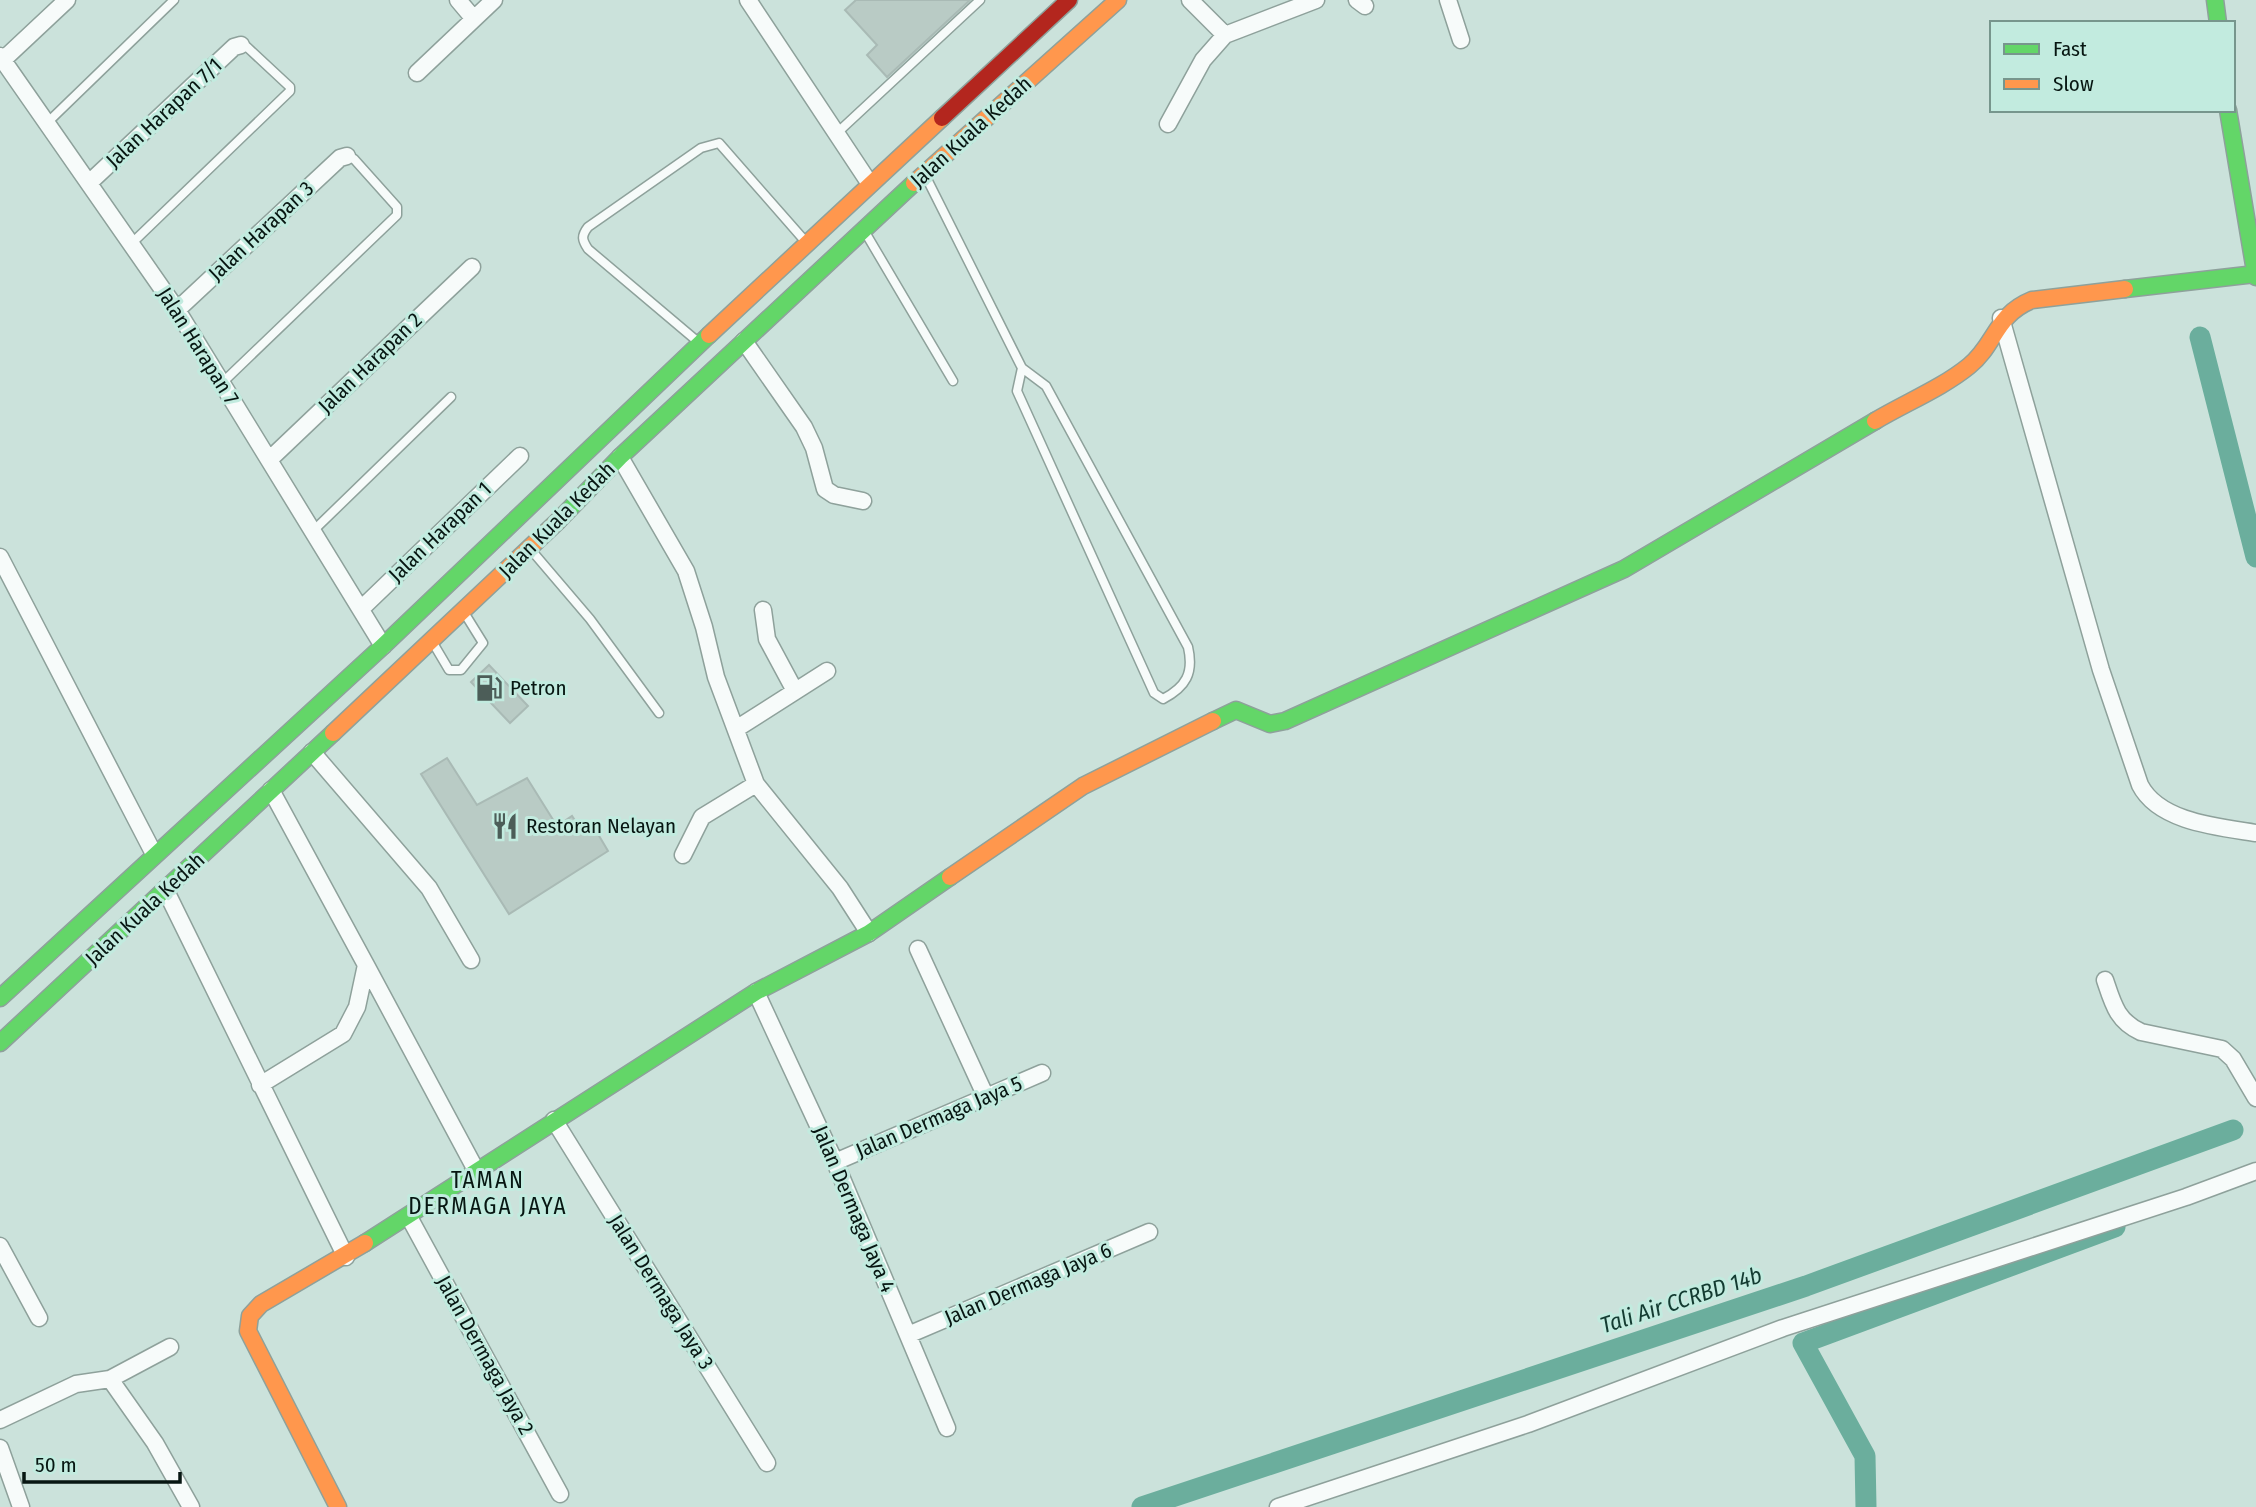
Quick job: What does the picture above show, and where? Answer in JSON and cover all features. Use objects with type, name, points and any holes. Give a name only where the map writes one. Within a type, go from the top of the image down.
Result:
[{"type":"main road","name":"Jalan Kuala Kedah","points":[[0,998],[383,646],[700,343],[1069,0]]},
{"type":"main road","name":"Jalan Kuala Kedah","points":[[0,1043],[530,549],[620,457],[863,229],[1118,0]]},
{"type":"main road","points":[[2215,0],[2218,21]]},
{"type":"main road","points":[[338,1507],[248,1331],[250,1316],[261,1304],[346,1257],[554,1120],[756,992],[869,933],[1083,786],[1227,712],[1242,710],[1270,724],[1285,721],[1624,569],[1969,366],[1983,351],[2001,318],[2017,305],[2032,300],[2256,275],[2228,112]]},
{"type":"main road","points":[[2233,149],[2256,151]]},
{"type":"main road","points":[[492,543],[510,538],[530,549]]},
{"type":"street","points":[[1,58],[67,0]]},
{"type":"street","points":[[458,0],[474,19]]},
{"type":"street","points":[[417,73],[494,0]]},
{"type":"street","points":[[1190,0],[1224,35]]},
{"type":"street","points":[[1168,124],[1203,60],[1224,35],[1316,0]]},
{"type":"street","points":[[1448,0],[1461,40]]},
{"type":"street","points":[[755,3],[870,184]]},
{"type":"street","name":"Jalan Harapan 7/1","points":[[89,183],[234,47],[241,45]]},
{"type":"street","name":"Jalan Harapan 7","points":[[1,58],[177,310],[383,646]]},
{"type":"street","name":"Jalan Harapan 3","points":[[177,310],[340,158],[347,156]]},
{"type":"street","name":"Jalan Harapan 2","points":[[269,460],[472,267]]},
{"type":"street","points":[[2001,318],[2101,670],[2140,785],[2147,799],[2162,811],[2256,832]]},
{"type":"street","points":[[744,341],[804,427],[814,448],[828,492],[863,501]]},
{"type":"street","name":"Jalan Harapan 1","points":[[360,608],[520,456]]},
{"type":"street","points":[[620,457],[686,571],[704,626],[716,677],[756,784],[839,888],[869,933]]},
{"type":"street","points":[[0,557],[155,854]]},
{"type":"street","points":[[763,610],[767,639],[795,691]]},
{"type":"street","points":[[736,729],[827,671]]},
{"type":"street","points":[[312,752],[429,888],[471,960]]},
{"type":"street","points":[[683,855],[702,817],[756,784]]},
{"type":"street","points":[[271,790],[477,1172]]},
{"type":"street","points":[[165,889],[346,1257]]},
{"type":"street","points":[[918,949],[986,1097]]},
{"type":"street","points":[[260,1085],[344,1034],[357,1007],[366,965]]},
{"type":"street","points":[[2105,980],[2117,1014],[2130,1027],[2141,1032],[2222,1049],[2233,1059],[2256,1098]]},
{"type":"street","name":"Jalan Dermaga Jaya 4","points":[[756,992],[835,1161],[947,1428]]},
{"type":"street","name":"Jalan Dermaga Jaya 5","points":[[835,1161],[1042,1073]]},
{"type":"street","name":"Jalan Dermaga Jaya 3","points":[[554,1120],[767,1463]]},
{"type":"street","points":[[1278,1507],[1528,1424],[1783,1328],[2186,1197],[2256,1171]]},
{"type":"street","name":"Jalan Dermaga Jaya 2","points":[[409,1217],[560,1493]]},
{"type":"street","name":"Jalan Dermaga Jaya 6","points":[[908,1335],[1149,1232]]},
{"type":"street","points":[[0,1246],[39,1318]]},
{"type":"street","points":[[0,1420],[76,1384],[110,1379],[170,1347]]},
{"type":"street","points":[[110,1379],[155,1443],[191,1507]]},
{"type":"street","points":[[0,1448],[21,1507]]},
{"type":"lane","points":[[47,123],[174,0]]},
{"type":"lane","points":[[837,133],[980,0]]},
{"type":"lane","points":[[131,244],[290,91],[290,87],[247,47],[241,45]]},
{"type":"lane","points":[[700,343],[589,249],[583,242],[583,234],[588,227],[701,148],[719,143],[807,244]]},
{"type":"lane","points":[[222,383],[397,215],[397,208],[354,159],[347,156]]},
{"type":"lane","points":[[924,174],[1022,368],[1046,386],[1188,648],[1190,676],[1176,692],[1163,699],[1154,693],[1017,391],[1022,368]]},
{"type":"lane","points":[[863,229],[953,381]]},
{"type":"lane","points":[[313,531],[452,397]]},
{"type":"lane","points":[[530,549],[590,620],[659,713]]},
{"type":"lane","points":[[432,641],[449,670],[461,670],[483,643],[463,612]]},
{"type":"building","points":[[856,0],[970,0],[887,77],[867,55],[877,45],[845,10]]},
{"type":"building","points":[[489,665],[528,706],[510,723],[471,682]]},
{"type":"building","points":[[447,758],[477,805],[527,778],[557,826],[572,816],[582,831],[592,824],[608,851],[509,914],[421,774]]},
{"type":"waterway","points":[[2200,337],[2256,557]]},
{"type":"waterway","name":"Tali Air CCRBD 14b","points":[[1142,1507],[1806,1286],[2233,1130]]},
{"type":"waterway","points":[[1866,1507],[1865,1456],[1803,1343],[2115,1227]]},
{"type":"traffic: fast","points":[[2215,0],[2218,21]]},
{"type":"traffic: fast","points":[[2228,112],[2256,277]]},
{"type":"traffic: fast","points":[[558,521],[620,457],[914,183]]},
{"type":"traffic: fast","points":[[2125,289],[2256,274]]},
{"type":"traffic: fast","points":[[0,998],[383,646],[709,335]]},
{"type":"traffic: fast","points":[[1213,721],[1236,710],[1270,724],[1285,721],[1624,569],[1875,421]]},
{"type":"traffic: fast","points":[[0,1043],[333,733]]},
{"type":"traffic: fast","points":[[365,1243],[756,992],[869,933],[950,877]]},
{"type":"traffic: slow","points":[[914,183],[1118,0]]},
{"type":"traffic: slow","points":[[709,335],[942,118]]},
{"type":"traffic: slow","points":[[1875,421],[1969,366],[1985,349],[2003,322],[2020,306],[2032,300],[2125,289]]},
{"type":"traffic: slow","points":[[333,733],[558,521]]},
{"type":"traffic: slow","points":[[950,877],[1083,786],[1213,721]]},
{"type":"traffic: slow","points":[[338,1507],[248,1331],[250,1316],[261,1304],[365,1243]]},
{"type":"traffic: jam","points":[[942,118],[1069,0]]},
{"type":"place","name":"Petron","points":[[489,688]]},
{"type":"place","name":"Restoran Nelayan","points":[[505,826]]},
{"type":"district","name":"TAMAN DERMAGA JAYA","points":[[488,1193]]}]
